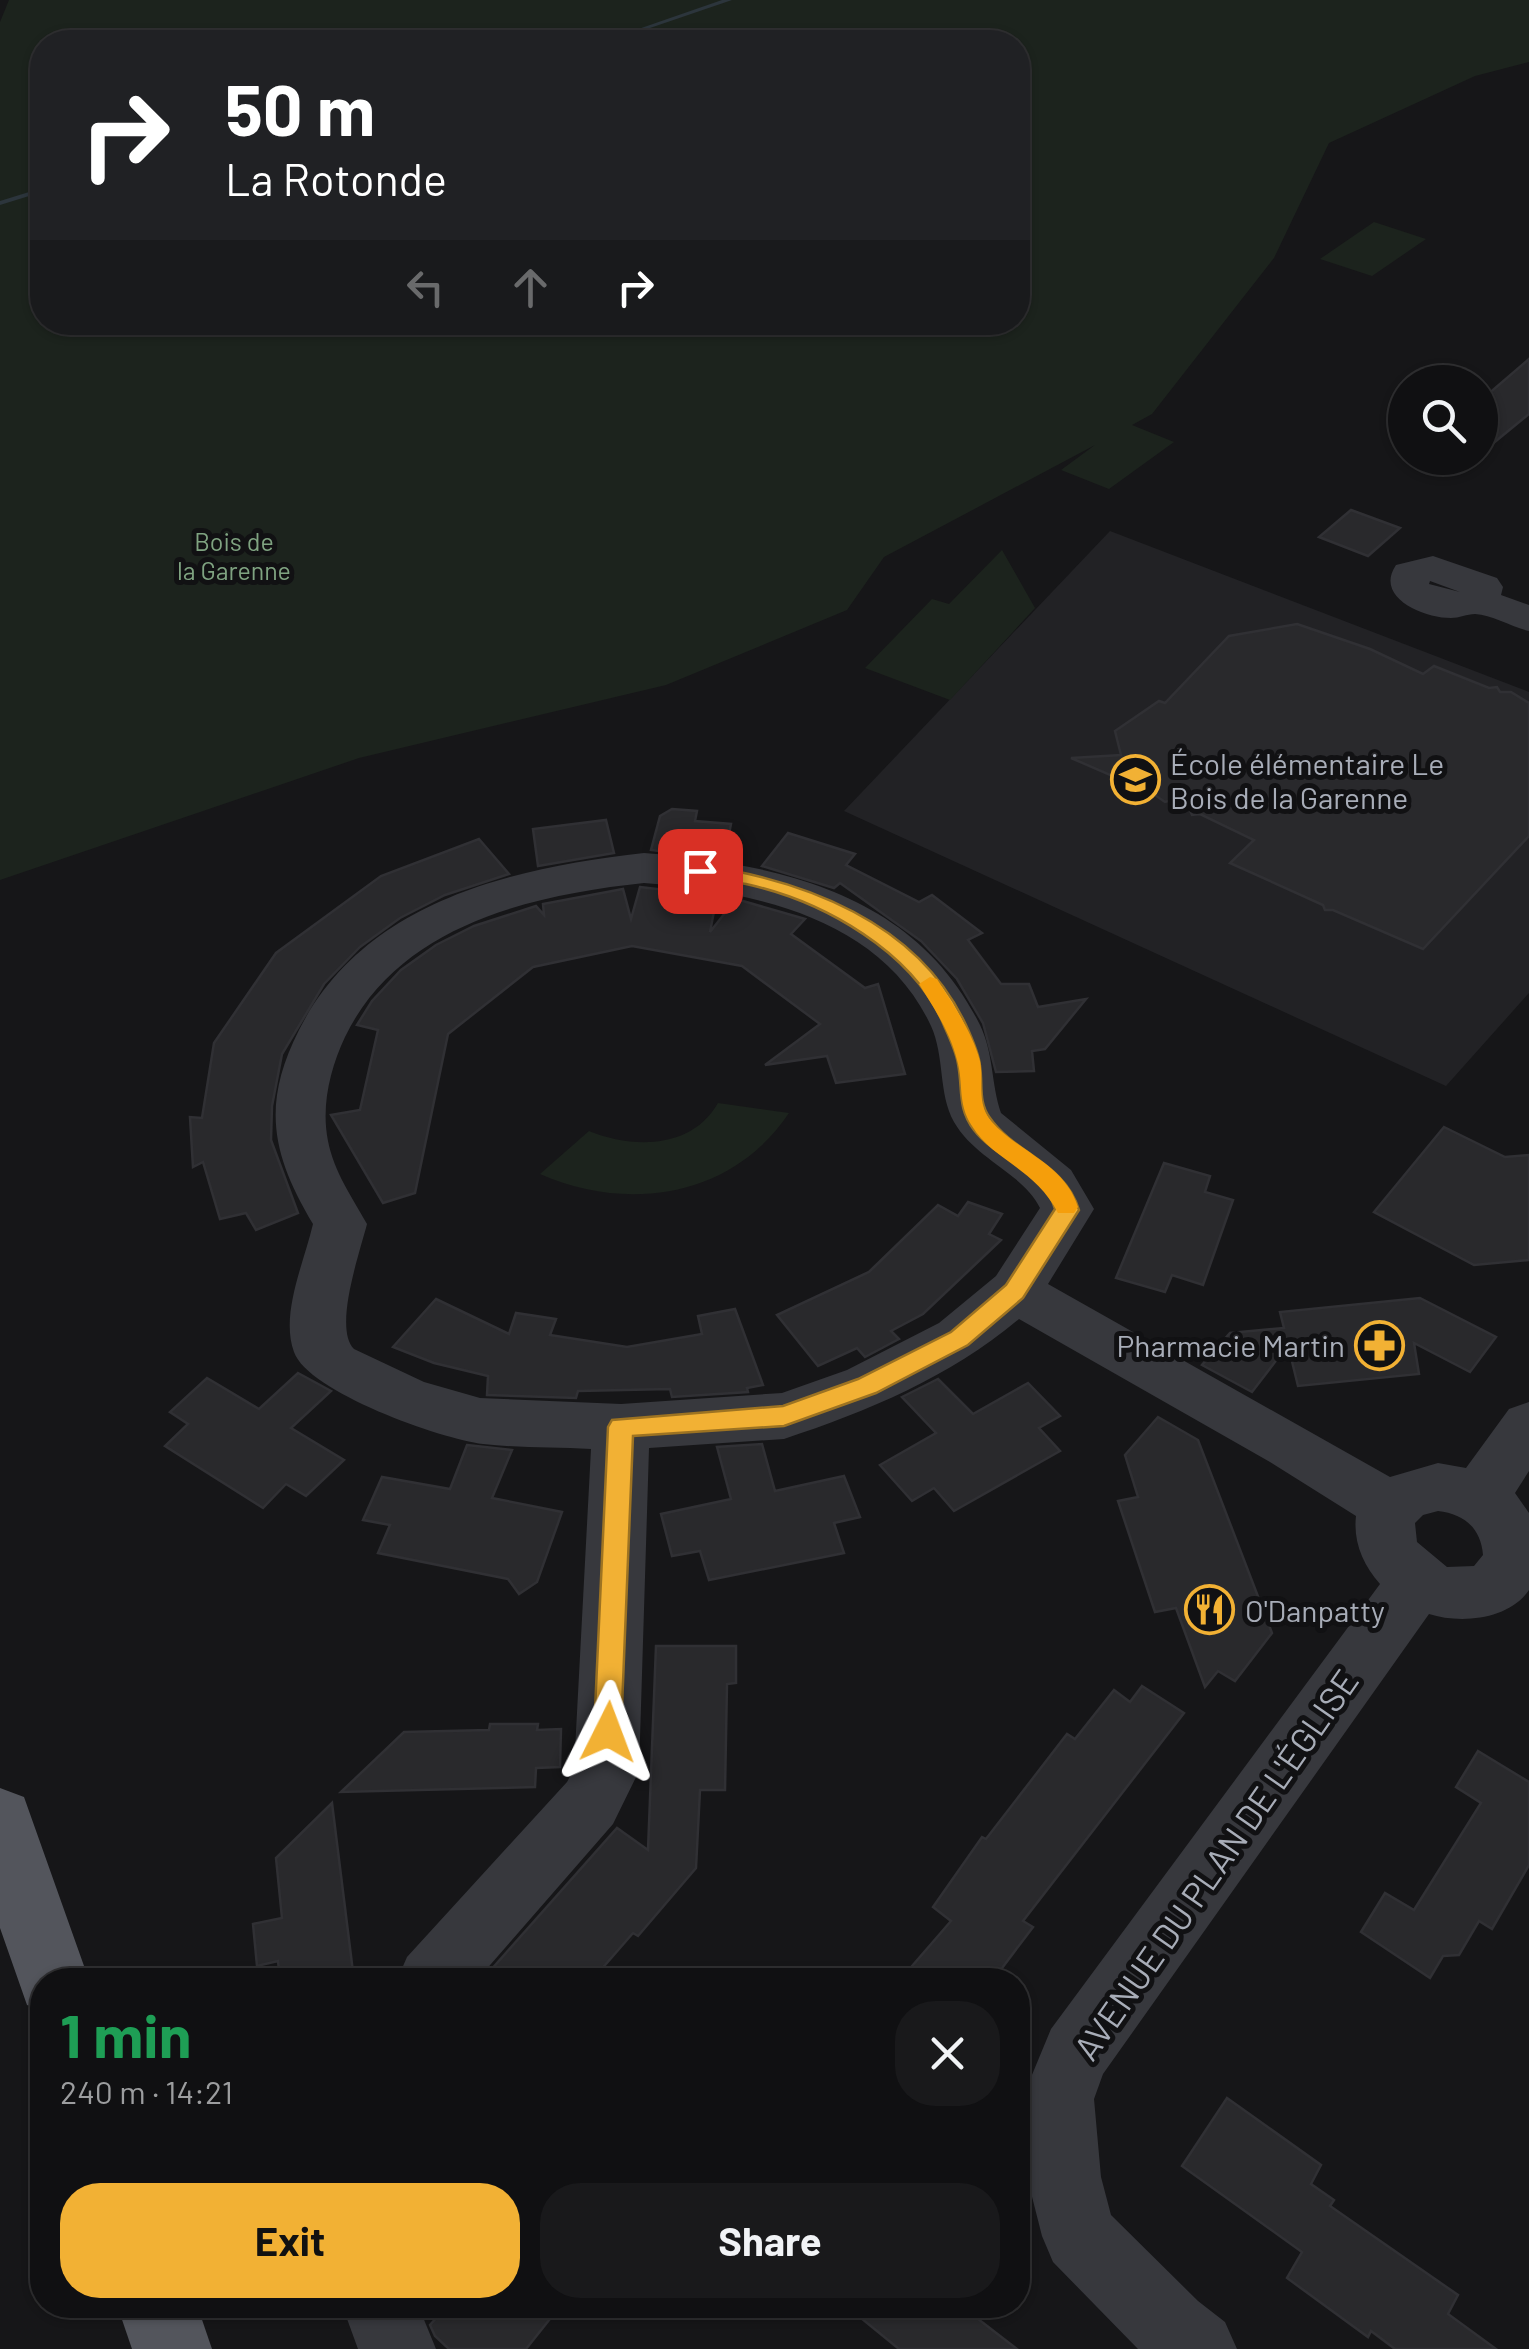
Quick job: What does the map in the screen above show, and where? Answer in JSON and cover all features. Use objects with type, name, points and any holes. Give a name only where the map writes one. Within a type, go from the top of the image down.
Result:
[{"type":"main road","points":[[0,1820],[49,1968]]},
{"type":"main road","points":[[161,2318],[172,2349]]},
{"type":"street","points":[[1480,601],[1529,619]]},
{"type":"street","points":[[644,868],[750,879],[804,896],[872,930],[896,948],[934,988],[954,1022],[969,1063],[971,1104],[983,1126],[1047,1177],[1063,1194],[1067,1210],[1014,1291],[960,1338],[867,1386],[784,1416],[621,1427],[480,1421],[407,1399],[334,1364],[322,1352],[318,1339],[320,1308],[340,1224],[311,1178],[297,1131],[304,1078],[320,1030],[344,991],[392,947],[422,928],[503,892],[595,872],[644,868]]},
{"type":"street","points":[[1014,1291],[1291,1446],[1390,1507]]},
{"type":"street","points":[[1478,1498],[1529,1425]]},
{"type":"street","points":[[443,1968],[590,1803],[606,1771],[621,1427]]},
{"type":"street","points":[[1419,1488],[1459,1490],[1478,1498],[1496,1510],[1515,1543],[1518,1579],[1478,1592],[1447,1592],[1418,1582],[1388,1554],[1383,1521],[1402,1496],[1419,1488]]},
{"type":"street","name":"AVENUE DU PLAN DE L'ÉGLISE","points":[[1198,2349],[1171,2328],[1080,2236],[1064,2176],[1058,2099],[1076,2053],[1418,1582]]},
{"type":"street","points":[[385,2318],[397,2349]]},
{"type":"shaded area","name":"École élémentaire Le Bois de la Garenne","points":[[1110,531],[1529,692],[1529,993],[1446,1086],[844,811]]},
{"type":"green space","name":"Bois de la Garenne","points":[[9,0],[1529,0],[1529,62],[1475,76],[1329,143],[1274,258],[1152,414],[1132,425],[1174,442],[1109,489],[1061,470],[1095,445],[884,557],[847,610],[666,685],[359,758],[0,880],[0,22]]},
{"type":"green space","points":[[1374,222],[1426,239],[1372,276],[1320,259]]},
{"type":"green space","points":[[1002,550],[1035,608],[950,700],[865,668],[932,599],[949,604]]},
{"type":"green space","points":[[718,1103],[789,1113],[766,1141],[739,1163],[676,1190],[608,1193],[540,1174],[589,1131],[624,1141],[660,1141],[693,1129]]},
{"type":"building","points":[[1529,359],[1529,414],[1498,439],[1498,386]]},
{"type":"building","points":[[1351,510],[1400,528],[1368,556],[1319,537]]},
{"type":"building","points":[[1297,624],[1370,649],[1423,674],[1434,666],[1489,688],[1497,687],[1500,692],[1511,692],[1529,703],[1529,836],[1423,949],[1325,910],[1323,905],[1230,863],[1254,840],[1200,814],[1192,815],[1184,797],[1165,802],[1071,758],[1121,755],[1115,731],[1159,701],[1165,703],[1229,636]]},
{"type":"building","points":[[672,809],[697,811],[695,821],[731,824],[724,859],[651,850],[660,816]]},
{"type":"building","points":[[606,820],[614,853],[538,866],[533,829]]},
{"type":"building","points":[[788,833],[855,854],[846,865],[919,902],[932,895],[982,933],[968,940],[1001,984],[1029,984],[1038,1007],[1086,999],[1045,1049],[1032,1051],[1034,1071],[996,1072],[983,1023],[957,979],[921,941],[840,883],[834,888],[762,866]]},
{"type":"building","points":[[479,839],[509,874],[445,895],[400,918],[360,947],[324,984],[282,1054],[272,1106],[271,1140],[298,1213],[256,1230],[246,1213],[220,1219],[203,1162],[193,1167],[190,1117],[202,1118],[214,1043],[276,953],[381,876]]},
{"type":"building","points":[[640,887],[717,896],[710,932],[736,899],[805,919],[791,934],[865,988],[878,984],[905,1074],[836,1083],[827,1056],[765,1065],[820,1024],[742,966],[632,946],[533,967],[448,1034],[415,1193],[383,1203],[331,1115],[360,1110],[378,1030],[357,1025],[372,1001],[401,970],[436,945],[474,926],[536,906],[544,915],[543,904],[623,889],[631,919]]},
{"type":"building","points":[[1444,1127],[1505,1157],[1529,1155],[1529,1260],[1474,1265],[1374,1212]]},
{"type":"building","points":[[1164,1163],[1210,1176],[1205,1192],[1233,1200],[1203,1285],[1172,1275],[1165,1292],[1116,1278]]},
{"type":"building","points":[[968,1202],[1002,1214],[989,1234],[1001,1240],[923,1314],[891,1331],[899,1339],[865,1357],[857,1348],[818,1366],[777,1315],[869,1272],[938,1205],[958,1216]]},
{"type":"building","points":[[1420,1298],[1496,1337],[1470,1372],[1414,1343],[1419,1374],[1298,1386],[1288,1345],[1252,1392],[1202,1365],[1230,1333],[1284,1328],[1280,1312]]},
{"type":"building","points":[[436,1299],[509,1334],[516,1313],[556,1319],[550,1335],[627,1347],[702,1334],[698,1316],[735,1309],[763,1385],[747,1388],[748,1392],[672,1397],[670,1389],[578,1391],[576,1398],[487,1395],[488,1376],[434,1363],[393,1347]]},
{"type":"building","points":[[298,1373],[331,1391],[291,1428],[344,1460],[306,1496],[286,1484],[263,1508],[165,1446],[188,1424],[170,1412],[207,1378],[259,1409]]},
{"type":"building","points":[[938,1379],[973,1414],[1028,1383],[1060,1416],[1039,1428],[1060,1451],[954,1511],[934,1488],[912,1501],[880,1465],[936,1433],[902,1397]]},
{"type":"building","points":[[1158,1417],[1198,1440],[1272,1633],[1235,1681],[1218,1671],[1205,1687],[1176,1608],[1155,1612],[1118,1501],[1138,1497],[1125,1455]]},
{"type":"building","points":[[762,1444],[775,1491],[844,1476],[860,1517],[834,1523],[844,1553],[709,1580],[700,1551],[672,1556],[661,1514],[731,1499],[717,1447]]},
{"type":"building","points":[[467,1445],[512,1450],[492,1498],[562,1512],[537,1582],[519,1594],[508,1579],[378,1553],[390,1525],[363,1520],[382,1477],[450,1489]]},
{"type":"building","points":[[656,1646],[736,1646],[736,1683],[727,1684],[725,1790],[700,1790],[696,1868],[638,1936],[633,1933],[602,1968],[493,1968],[617,1828],[648,1850]]},
{"type":"building","points":[[1142,1686],[1184,1713],[1023,1921],[1033,1927],[1002,1968],[910,1968],[951,1921],[933,1907],[982,1837],[986,1839],[1067,1734],[1075,1739],[1114,1690],[1130,1702]]},
{"type":"building","points":[[490,1724],[538,1724],[537,1730],[561,1729],[560,1767],[536,1768],[535,1787],[341,1792],[404,1732],[489,1730]]},
{"type":"building","points":[[1478,1751],[1529,1782],[1529,1865],[1492,1929],[1479,1921],[1459,1955],[1443,1956],[1430,1978],[1361,1932],[1385,1893],[1414,1910],[1481,1803],[1456,1787]]},
{"type":"building","points":[[332,1803],[353,1968],[279,1968],[278,1961],[257,1966],[253,1924],[282,1918],[276,1858]]},
{"type":"building","points":[[1227,2098],[1321,2165],[1311,2184],[1334,2200],[1330,2206],[1458,2295],[1448,2314],[1496,2349],[1395,2349],[1371,2331],[1368,2337],[1287,2278],[1302,2252],[1182,2166]]},
{"type":"building","points":[[436,2318],[551,2318],[526,2349],[449,2349],[430,2325]]},
{"type":"building","points":[[861,2318],[977,2318],[1017,2349],[899,2349]]},
{"type":"waterway","points":[[640,30],[729,0]]},
{"type":"waterway","points":[[0,203],[30,194]]},
{"type":"slow traffic","points":[[930,984],[954,1022],[969,1063],[971,1104],[983,1126],[1047,1177],[1063,1194],[1066,1207]]},
{"type":"place","name":"École élémentaire Le Bois de la Garenne","points":[[1135,780]]},
{"type":"place","name":"Pharmacie Martin","points":[[1380,1345]]},
{"type":"place","name":"O'Danpatty","points":[[1210,1610]]},
{"type":"route","points":[[608,1732],[621,1427],[784,1416],[867,1386],[960,1338],[1014,1291],[1067,1210],[1063,1194],[1047,1177],[983,1126],[971,1104],[969,1063],[954,1022],[934,988],[908,958],[872,930],[804,896],[750,879],[700,871]]}]
